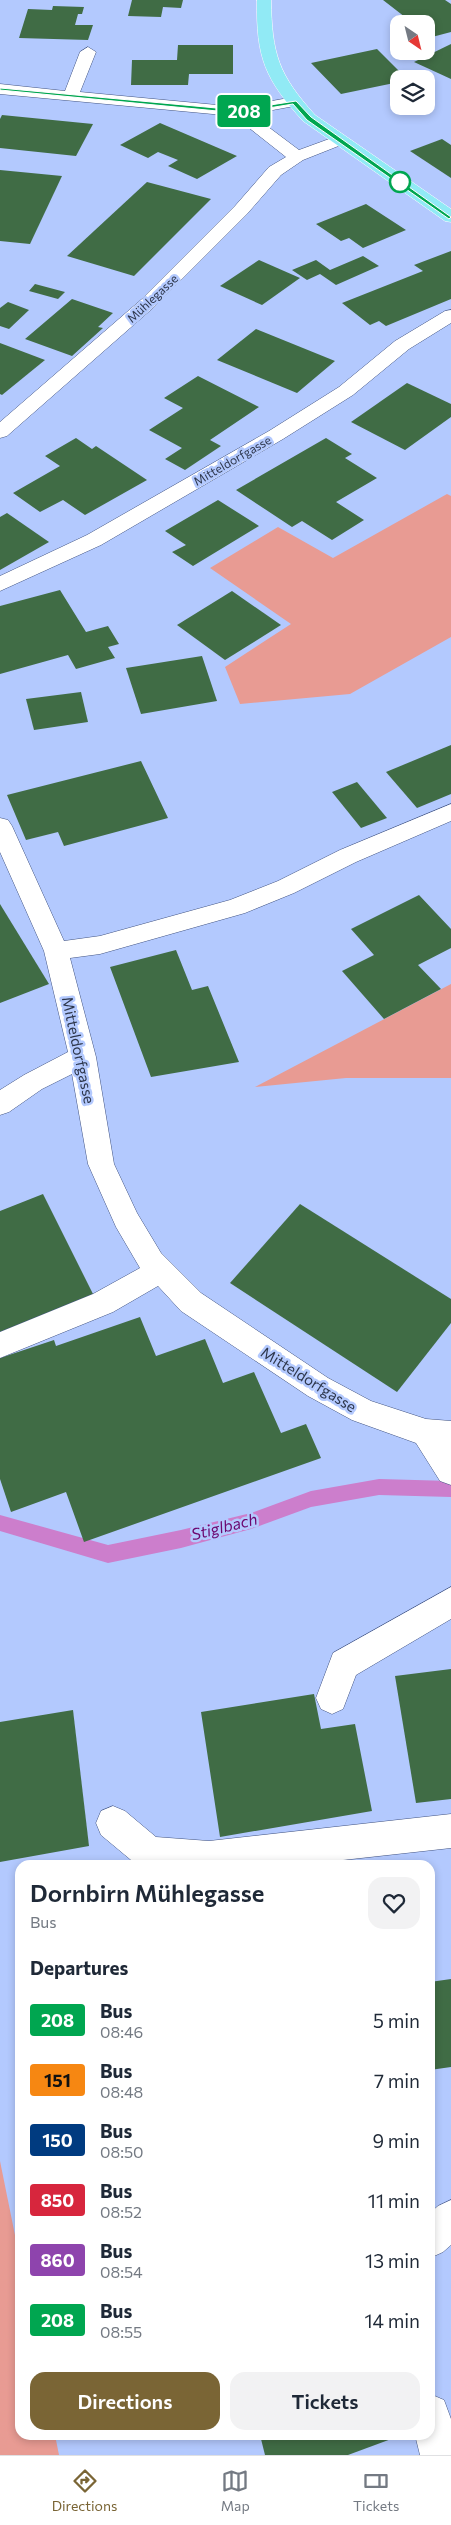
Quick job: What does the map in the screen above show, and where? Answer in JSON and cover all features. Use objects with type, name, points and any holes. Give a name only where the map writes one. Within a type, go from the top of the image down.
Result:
[{"type":"main road","points":[[264,0],[265,48],[275,77],[294,102],[309,118],[451,217]]},
{"type":"street","points":[[71,96],[88,52]]},
{"type":"street","points":[[0,89],[238,112],[294,102]]},
{"type":"street","points":[[238,112],[298,157]]},
{"type":"street","name":"Mühlegasse","points":[[0,432],[148,303],[241,210],[275,171],[298,157],[340,140]]},
{"type":"street","name":"Mitteldorfgasse","points":[[0,584],[94,540],[276,435],[346,391],[402,345],[451,315]]},
{"type":"street","points":[[56,950],[100,945],[236,907],[286,888],[348,856],[451,812]]},
{"type":"street","name":"Mitteldorfgasse","points":[[0,826],[56,950],[83,1057],[101,1164],[126,1219],[151,1261],[191,1302],[318,1387],[362,1411],[443,1450]]},
{"type":"street","points":[[0,1104],[33,1082],[83,1057]]},
{"type":"street","points":[[0,1345],[103,1303],[160,1271]]},
{"type":"street","points":[[332,1698],[344,1664],[451,1602]]},
{"type":"street","points":[[113,1823],[149,1853],[209,1858],[451,1831]]},
{"type":"street","points":[[435,2233],[451,2219]]},
{"type":"street","points":[[435,2434],[440,2455]]},
{"type":"shaded area","points":[[447,494],[451,496],[451,637],[350,694],[240,704],[225,667],[291,624],[210,568],[278,527],[333,558]]},
{"type":"shaded area","points":[[451,984],[451,1078],[346,1078],[255,1087]]},
{"type":"shaded area","points":[[0,2161],[15,2235],[15,2440],[56,2440],[59,2455],[0,2455]]},
{"type":"building","points":[[132,0],[183,0],[181,8],[163,7],[161,17],[128,16]]},
{"type":"building","points":[[383,0],[445,0],[451,4],[451,32],[435,36],[435,15],[402,15]]},
{"type":"building","points":[[53,6],[84,7],[82,14],[78,14],[75,25],[93,25],[88,40],[19,38],[28,9],[52,10]]},
{"type":"building","points":[[451,44],[451,79],[414,62],[418,60],[435,60],[435,52]]},
{"type":"building","points":[[178,45],[233,45],[233,74],[189,74],[188,85],[131,85],[132,60],[177,60]]},
{"type":"building","points":[[377,49],[398,70],[390,70],[390,84],[341,94],[311,63]]},
{"type":"building","points":[[2,115],[93,124],[76,156],[0,148],[0,119]]},
{"type":"building","points":[[160,123],[237,156],[197,179],[168,166],[178,160],[158,152],[148,158],[120,145]]},
{"type":"building","points":[[442,139],[451,145],[451,178],[410,151]]},
{"type":"building","points":[[0,170],[62,176],[30,244],[0,241]]},
{"type":"building","points":[[147,182],[211,199],[134,276],[67,256]]},
{"type":"building","points":[[366,204],[406,230],[363,248],[349,238],[341,241],[316,224]]},
{"type":"building","points":[[451,251],[451,299],[386,326],[379,321],[370,325],[342,303],[423,271],[414,265]]},
{"type":"building","points":[[363,256],[379,266],[336,285],[320,274],[307,280],[292,270],[316,260],[330,270]]},
{"type":"building","points":[[259,260],[300,278],[262,305],[220,286]]},
{"type":"building","points":[[35,284],[65,292],[58,299],[29,291]]},
{"type":"building","points":[[72,299],[113,313],[98,327],[103,328],[72,356],[25,339]]},
{"type":"building","points":[[8,302],[29,310],[9,329],[0,326],[0,308]]},
{"type":"building","points":[[256,329],[335,361],[297,393],[217,360]]},
{"type":"building","points":[[0,343],[45,360],[2,395],[0,394]]},
{"type":"building","points":[[198,376],[259,407],[210,440],[221,446],[185,470],[165,459],[182,448],[149,430],[183,408],[164,398]]},
{"type":"building","points":[[407,383],[451,404],[451,417],[405,450],[351,422]]},
{"type":"building","points":[[76,438],[92,449],[96,446],[147,480],[85,515],[63,500],[40,512],[13,493],[60,466],[45,456]]},
{"type":"building","points":[[326,438],[352,454],[345,458],[377,478],[336,502],[364,520],[332,540],[302,521],[292,527],[236,490]]},
{"type":"building","points":[[218,500],[259,526],[193,566],[172,552],[186,545],[165,531]]},
{"type":"building","points":[[7,513],[49,542],[0,570],[0,517]]},
{"type":"building","points":[[60,590],[86,632],[108,626],[119,644],[108,647],[115,658],[76,669],[68,655],[0,674],[0,606]]},
{"type":"building","points":[[232,591],[281,625],[225,660],[177,625]]},
{"type":"building","points":[[202,656],[217,701],[141,714],[126,668]]},
{"type":"building","points":[[81,692],[88,722],[34,730],[26,699]]},
{"type":"building","points":[[451,745],[451,794],[417,808],[386,772]]},
{"type":"building","points":[[141,761],[168,818],[64,846],[58,832],[26,840],[7,795]]},
{"type":"building","points":[[357,782],[387,818],[361,828],[332,792]]},
{"type":"building","points":[[419,895],[451,929],[451,948],[418,965],[441,989],[384,1019],[342,971],[374,955],[351,929]]},
{"type":"building","points":[[0,904],[49,984],[0,1003]]},
{"type":"building","points":[[176,950],[192,990],[208,986],[239,1062],[151,1077],[110,967]]},
{"type":"building","points":[[43,1194],[95,1298],[0,1337],[0,1211]]},
{"type":"building","points":[[300,1204],[451,1299],[451,1323],[397,1392],[230,1283]]},
{"type":"building","points":[[140,1317],[156,1356],[205,1339],[223,1383],[254,1372],[281,1433],[306,1424],[321,1458],[84,1542],[66,1492],[11,1512],[0,1479],[0,1358],[54,1340],[56,1346]]},
{"type":"building","points":[[451,1669],[451,1799],[416,1803],[395,1676]]},
{"type":"building","points":[[314,1694],[321,1729],[355,1724],[372,1811],[220,1837],[201,1712]]},
{"type":"building","points":[[73,1710],[89,1846],[0,1862],[0,1722]]},
{"type":"building","points":[[451,1979],[451,2067],[435,2069],[435,1981]]},
{"type":"building","points":[[261,2440],[388,2440],[348,2455],[265,2455]]},
{"type":"waterway","name":"Stiglbach","points":[[0,1523],[108,1554],[181,1539],[251,1521],[311,1499],[379,1487],[451,1489]]},
{"type":"bus line","name":"208","points":[[0,89],[238,112],[294,102],[309,118],[451,217]]}]
